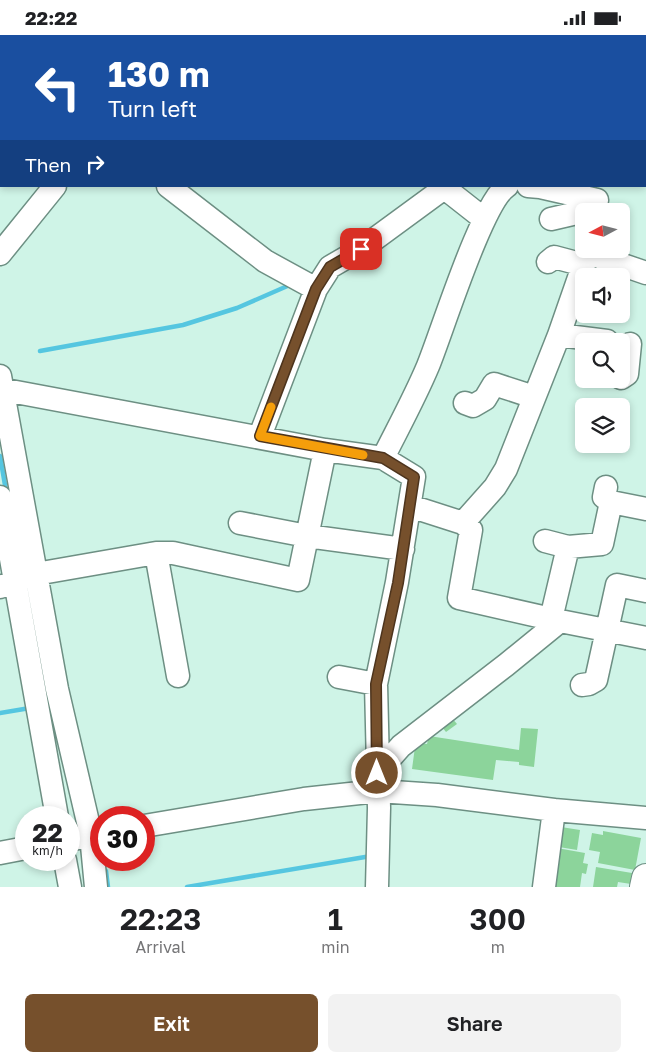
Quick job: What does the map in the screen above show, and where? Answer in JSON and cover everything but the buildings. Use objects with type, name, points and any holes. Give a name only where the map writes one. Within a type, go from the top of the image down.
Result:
[{"type":"main road","points":[[644,887],[646,878]]},
{"type":"street","points":[[0,254],[54,187]]},
{"type":"street","points":[[169,187],[265,261],[316,289]]},
{"type":"street","points":[[260,436],[316,289],[330,267],[361,249],[444,187],[484,219]]},
{"type":"street","points":[[383,458],[427,367],[484,219],[501,190],[506,187]]},
{"type":"street","points":[[540,187],[597,202]]},
{"type":"street","points":[[551,219],[597,202]]},
{"type":"street","points":[[548,261],[554,257],[575,256]]},
{"type":"street","points":[[463,523],[495,487],[506,469],[559,335],[586,258]]},
{"type":"street","points":[[594,258],[646,273]]},
{"type":"street","points":[[559,335],[575,337]]},
{"type":"street","points":[[90,812],[57,689],[1,384],[325,450],[383,458],[414,477],[403,549],[376,684],[378,782],[377,887]]},
{"type":"street","points":[[465,403],[473,406],[485,399],[494,385],[534,397]]},
{"type":"street","points":[[8,584],[30,575],[156,553],[173,553],[298,580],[325,450]]},
{"type":"street","points":[[545,541],[568,547],[602,544],[609,494],[646,509]]},
{"type":"street","points":[[0,497],[8,584],[55,806]]},
{"type":"street","points":[[410,506],[463,523],[471,530],[460,598],[555,620],[646,638]]},
{"type":"street","points":[[240,523],[307,536],[403,549]]},
{"type":"street","points":[[378,782],[401,746],[506,665],[555,620],[568,547]]},
{"type":"street","points":[[156,553],[178,676]]},
{"type":"street","points":[[582,685],[589,685],[596,679],[617,585],[646,591]]},
{"type":"street","points":[[338,677],[376,684]]},
{"type":"street","points":[[155,824],[304,799],[378,782],[437,795],[554,810],[646,819]]},
{"type":"street","points":[[544,887],[554,810]]},
{"type":"street","points":[[0,853],[15,850]]},
{"type":"street","points":[[67,871],[70,887]]},
{"type":"street","points":[[96,871],[96,887]]},
{"type":"waterway","points":[[40,351],[183,325],[237,308],[292,284]]},
{"type":"waterway","points":[[0,456],[6,491]]},
{"type":"waterway","points":[[0,713],[30,708]]},
{"type":"waterway","points":[[187,887],[371,856]]},
{"type":"waterway","points":[[106,871],[108,887]]},
{"type":"slow traffic","points":[[271,407],[260,436],[325,450],[363,455]]},
{"type":"route","points":[[361,249],[330,267],[316,289],[260,436],[325,450],[383,458],[414,477],[398,583],[376,684],[377,773]]}]
